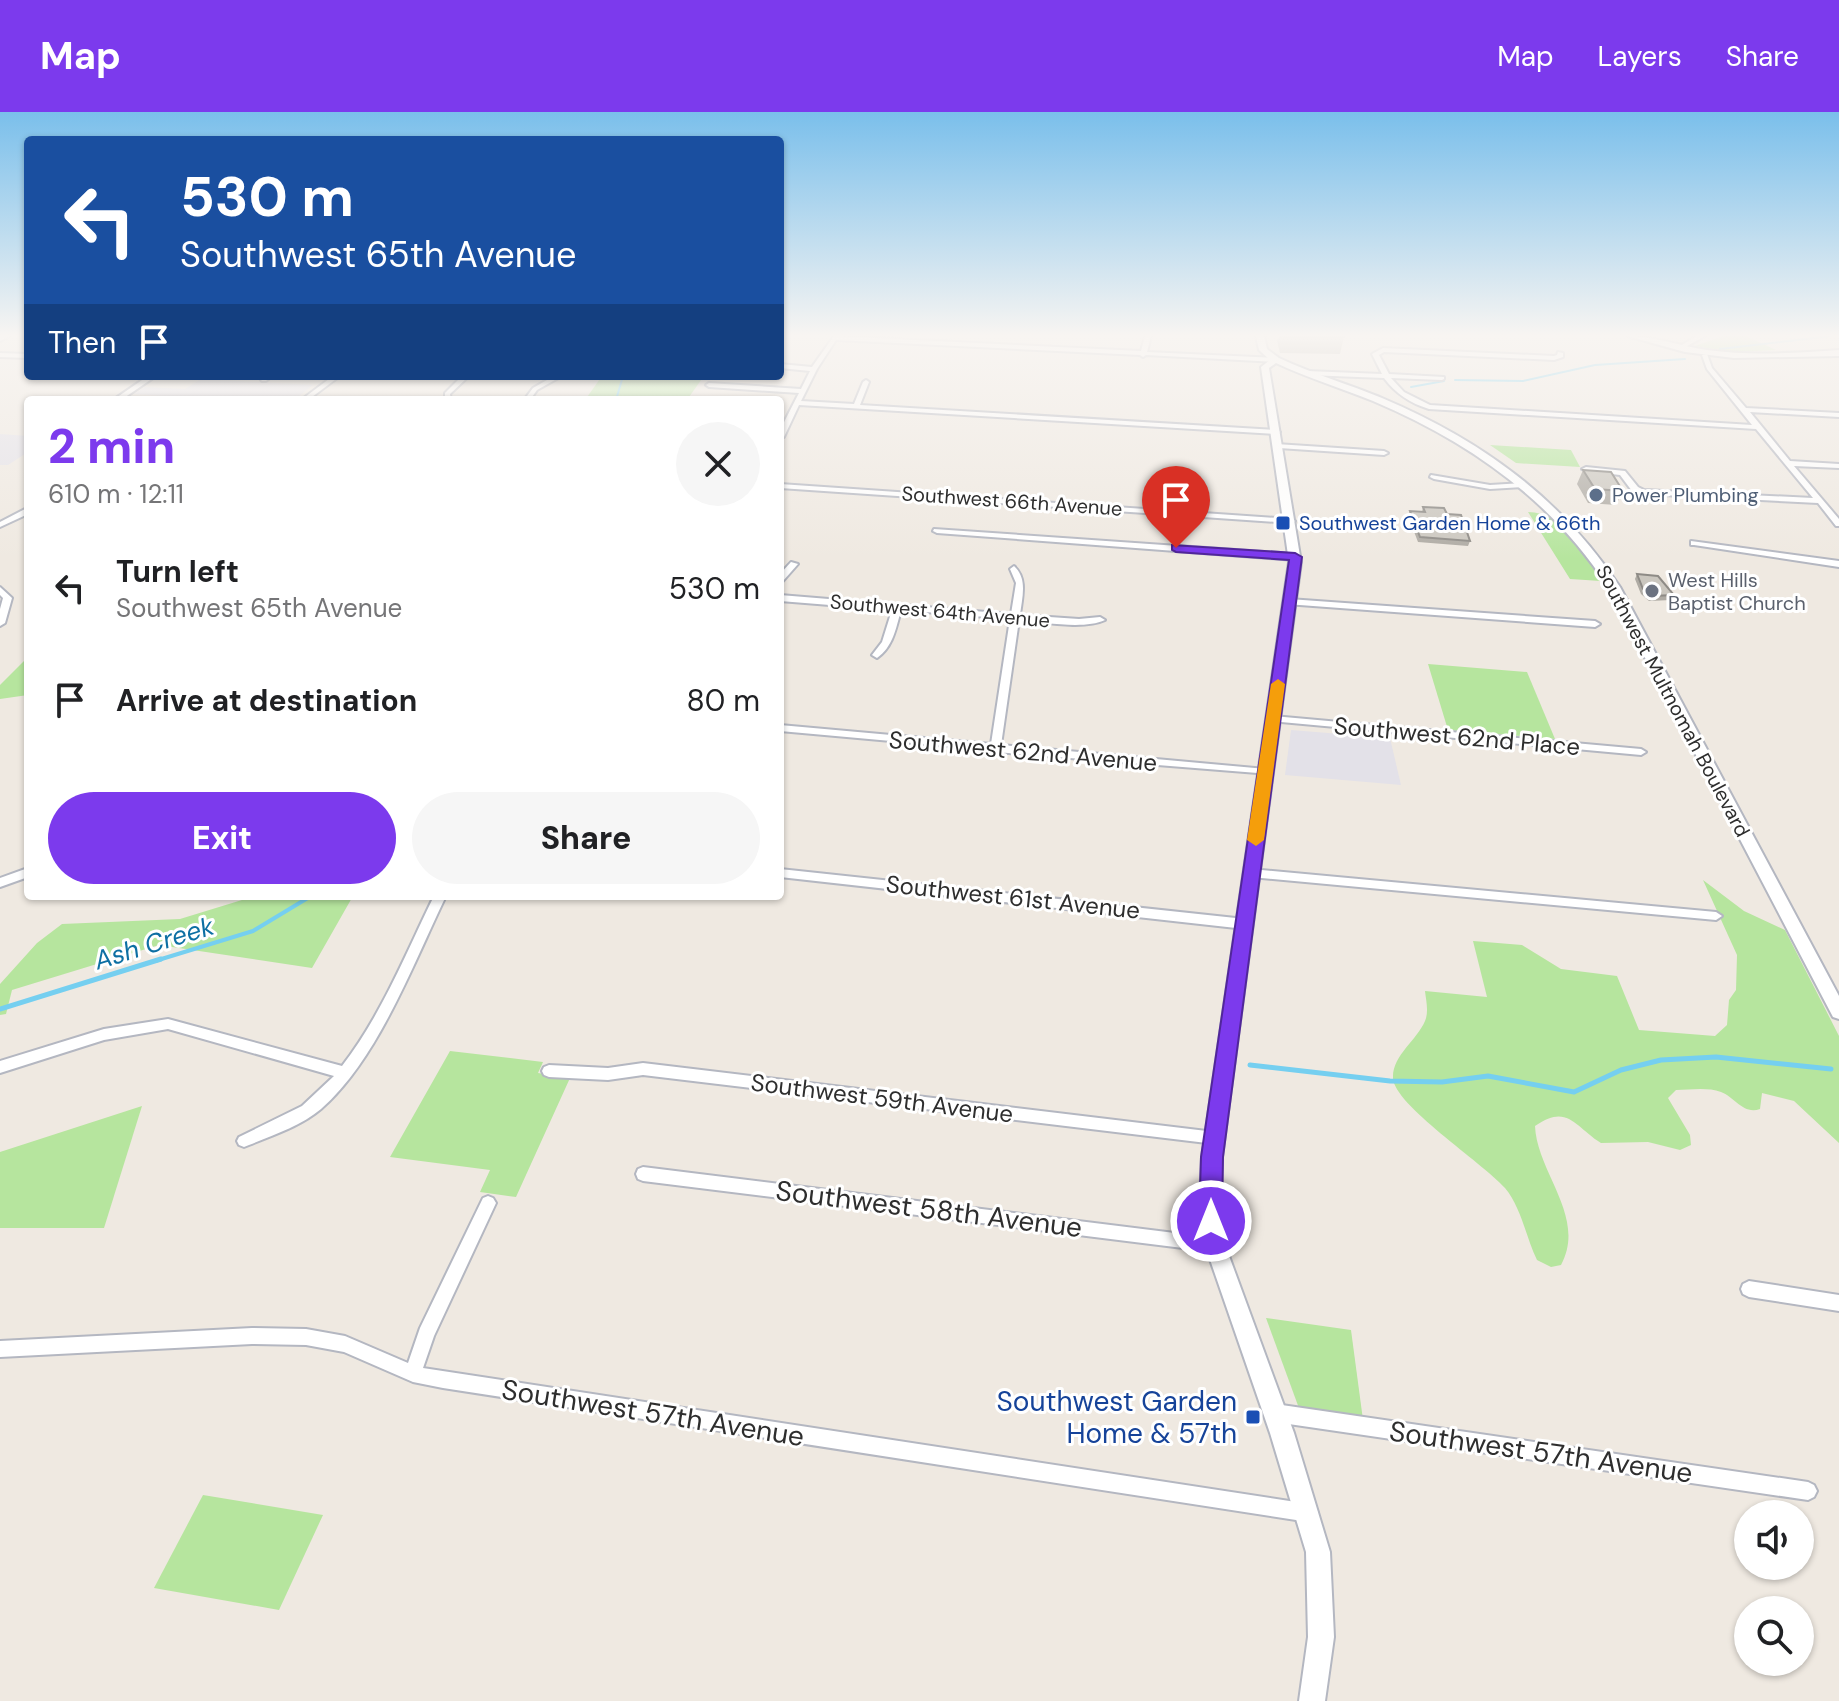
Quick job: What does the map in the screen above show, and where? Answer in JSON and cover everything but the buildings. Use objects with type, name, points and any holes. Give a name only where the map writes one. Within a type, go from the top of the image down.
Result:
[{"type":"street","points":[[784,429],[794,410]]},
{"type":"street","points":[[909,410],[1276,432]]},
{"type":"street","points":[[1272,410],[1295,557],[1215,1138],[1210,1199],[1215,1245],[1309,1513],[1322,1583],[1321,1637],[1312,1701]]},
{"type":"street","name":"Southwest Multnomah Boulevard","points":[[1398,410],[1422,420],[1478,452],[1523,485],[1576,533],[1605,572],[1839,1012]]},
{"type":"street","points":[[1490,410],[1758,427]]},
{"type":"street","points":[[1744,410],[1838,522]]},
{"type":"street","points":[[1747,410],[1839,415]]},
{"type":"street","points":[[1279,446],[1384,453]]},
{"type":"street","points":[[1789,463],[1839,466]]},
{"type":"street","points":[[1586,469],[1622,473],[1635,489],[1643,492],[1820,501]]},
{"type":"street","points":[[1434,477],[1490,487],[1523,485]]},
{"type":"street","name":"Southwest 66th Avenue","points":[[784,486],[1291,521]]},
{"type":"street","points":[[0,525],[24,513]]},
{"type":"street","points":[[937,531],[1295,557]]},
{"type":"street","points":[[1694,543],[1839,564]]},
{"type":"street","points":[[784,575],[794,564]]},
{"type":"street","points":[[995,749],[1020,583],[1014,569]]},
{"type":"street","points":[[0,590],[8,598],[0,623]]},
{"type":"street","name":"Southwest 64th Avenue","points":[[784,598],[1100,620]]},
{"type":"street","points":[[1289,602],[1595,624]]},
{"type":"street","points":[[877,655],[887,642],[897,607]]},
{"type":"street","name":"Southwest 62nd Place","points":[[1273,719],[1641,752]]},
{"type":"street","name":"Southwest 62nd Avenue","points":[[784,728],[1266,772]]},
{"type":"street","name":"Southwest 61st Avenue","points":[[784,873],[1245,924]]},
{"type":"street","points":[[1251,873],[1716,916]]},
{"type":"street","points":[[0,883],[24,874]]},
{"type":"street","points":[[244,1141],[314,1106],[345,1073],[438,900]]},
{"type":"street","points":[[0,1067],[99,1036],[139,1026],[168,1024],[345,1073]]},
{"type":"street","name":"Southwest 59th Avenue","points":[[549,1071],[608,1074],[643,1069],[1215,1138]]},
{"type":"street","name":"Southwest 58th Avenue","points":[[643,1174],[1215,1245]]},
{"type":"street","points":[[413,1374],[426,1334],[488,1203]]},
{"type":"street","points":[[1749,1289],[1839,1303]]},
{"type":"street","name":"Southwest 57th Avenue","points":[[0,1349],[252,1336],[306,1337],[362,1350],[413,1374],[1309,1513]]},
{"type":"street","name":"Southwest 57th Avenue","points":[[1275,1413],[1808,1491]]},
{"type":"shaded area","points":[[0,434],[24,436],[24,455],[8,465],[0,465]]},
{"type":"shaded area","points":[[1291,730],[1390,738],[1401,785],[1285,775]]},
{"type":"green space","points":[[1490,445],[1571,450],[1580,467],[1516,463]]},
{"type":"green space","points":[[1528,512],[1553,519],[1563,527],[1581,547],[1601,581],[1570,579]]},
{"type":"green space","points":[[24,661],[24,696],[0,699],[0,685]]},
{"type":"green space","points":[[1428,664],[1527,672],[1555,739],[1448,730]]},
{"type":"green space","points":[[1703,880],[1744,911],[1785,930],[1839,1036],[1839,1143],[1794,1101],[1762,1093],[1760,1109],[1749,1110],[1716,1090],[1676,1090],[1668,1098],[1690,1135],[1691,1145],[1680,1150],[1648,1142],[1601,1143],[1571,1120],[1564,1117],[1546,1119],[1535,1126],[1538,1143],[1565,1212],[1568,1230],[1561,1265],[1551,1267],[1537,1260],[1519,1213],[1505,1188],[1423,1118],[1397,1089],[1393,1078],[1396,1062],[1425,1021],[1425,991],[1487,997],[1473,941],[1522,945],[1561,969],[1617,976],[1639,1030],[1715,1036],[1727,1025],[1729,1000],[1736,990],[1737,955]]},
{"type":"green space","points":[[242,900],[351,900],[312,968],[159,945],[12,990],[6,1014],[0,1015],[0,984],[37,943],[62,924],[180,919]]},
{"type":"green space","points":[[450,1051],[543,1062],[538,1073],[570,1078],[516,1197],[480,1192],[490,1170],[390,1157]]},
{"type":"green space","points":[[142,1106],[104,1228],[0,1228],[0,1152]]},
{"type":"green space","points":[[1266,1318],[1351,1330],[1363,1420],[1300,1411]]},
{"type":"green space","points":[[203,1495],[323,1515],[279,1610],[154,1588]]},
{"type":"waterway","name":"Ash Creek","points":[[155,961],[253,931],[304,900]]},
{"type":"waterway","name":"Ash Creek","points":[[0,1009],[161,959]]},
{"type":"waterway","points":[[1250,1065],[1390,1081],[1442,1082],[1488,1076],[1574,1092],[1621,1070],[1661,1060],[1716,1057],[1831,1069]]},
{"type":"slow traffic","points":[[1256,840],[1278,684]]},
{"type":"place","name":"Power Plumbing","points":[[1596,495]]},
{"type":"place","name":"Southwest Garden Home & 66th","points":[[1283,523]]},
{"type":"place","name":"West Hills Baptist Church","points":[[1652,591]]},
{"type":"place","name":"Southwest Garden Home & 57th","points":[[1253,1417]]},
{"type":"route","points":[[1176,548],[1295,557],[1212,1157],[1211,1221]]}]
